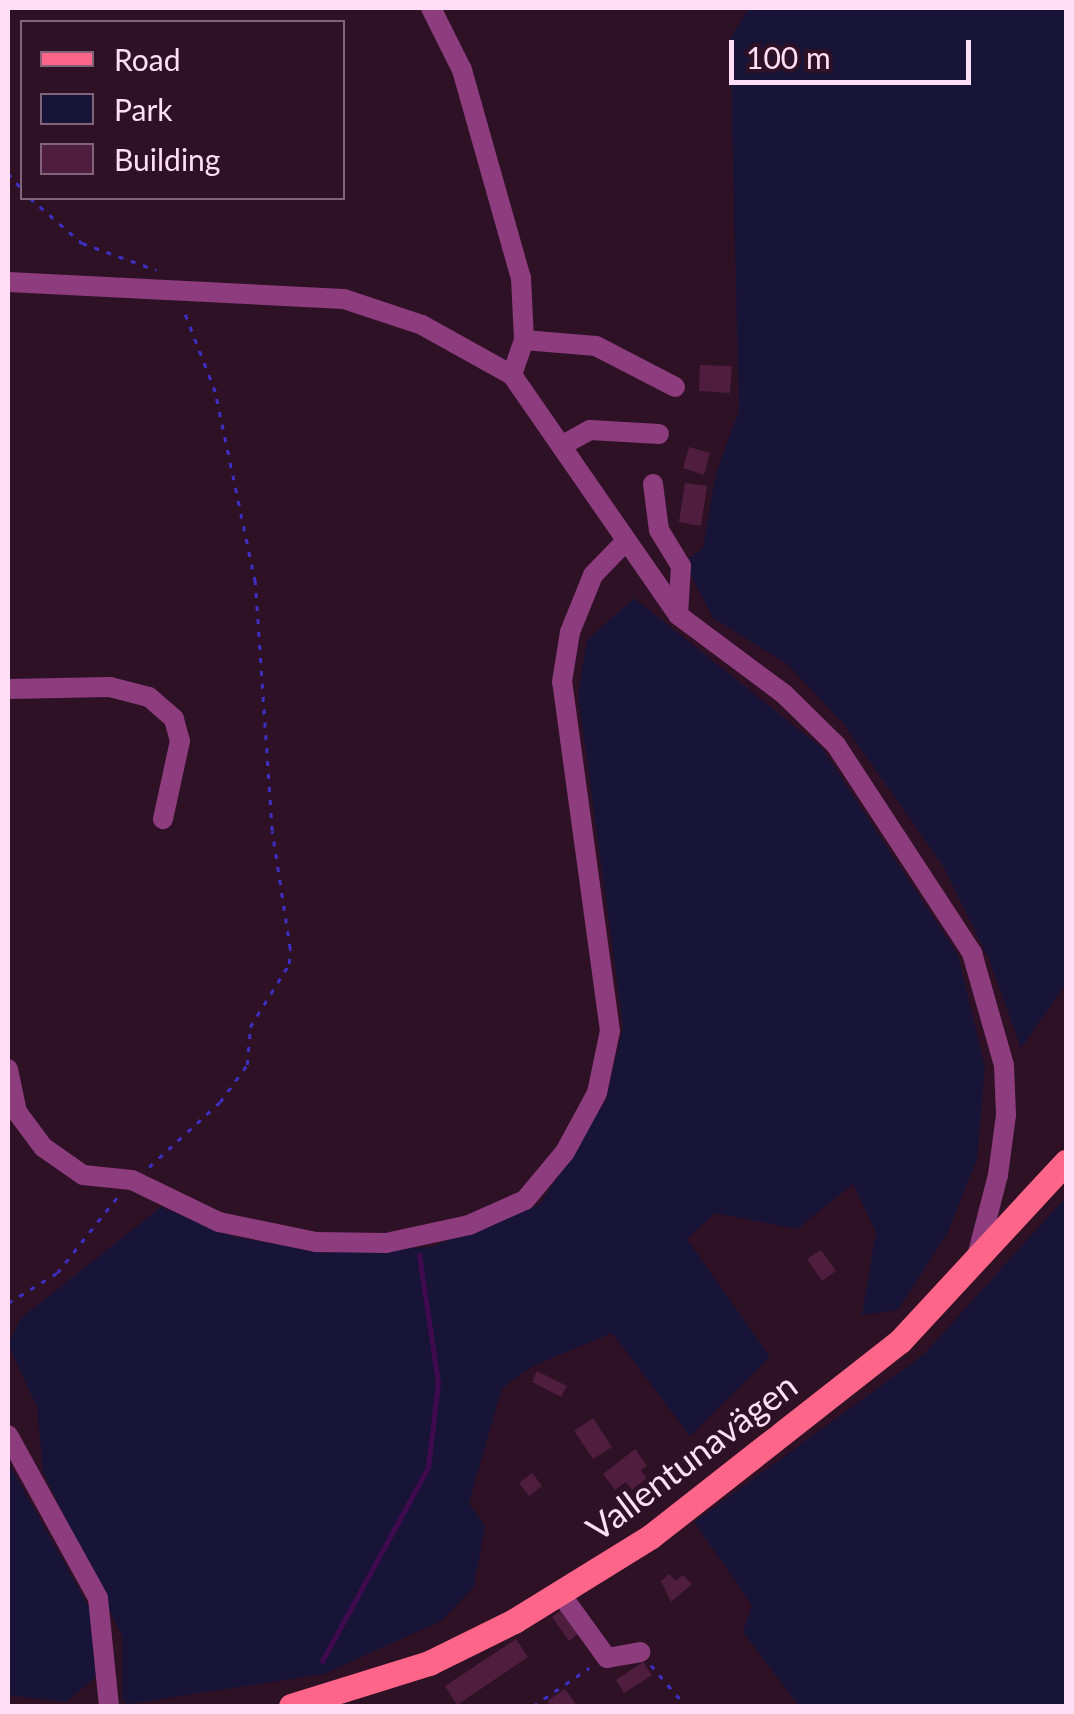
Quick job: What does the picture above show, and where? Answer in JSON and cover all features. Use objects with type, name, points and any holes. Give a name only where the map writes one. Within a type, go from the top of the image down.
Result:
[{"type":"main road","name":"Vallentunavägen","points":[[303,1706],[429,1663],[560,1593],[650,1537],[884,1354],[974,1268],[1066,1162]]},
{"type":"lane","points":[[431,8],[462,70],[521,278],[524,340],[512,375]]},
{"type":"lane","points":[[8,282],[171,286],[344,298],[422,324],[512,375],[678,615],[784,694],[836,745],[972,953],[1004,1065],[1006,1115],[998,1175],[974,1268]]},
{"type":"lane","points":[[524,340],[596,346],[675,387]]},
{"type":"lane","points":[[561,446],[590,430],[659,434]]},
{"type":"lane","points":[[653,484],[660,530],[681,566],[678,615]]},
{"type":"lane","points":[[8,1069],[17,1112],[43,1147],[83,1174],[132,1180],[219,1222],[316,1242],[386,1243],[469,1225],[525,1200],[565,1152],[598,1092],[610,1032],[562,682],[570,632],[593,575],[626,541]]},
{"type":"lane","points":[[8,688],[110,687],[149,697],[174,720],[180,741],[163,818]]},
{"type":"lane","points":[[8,1434],[98,1598],[109,1706]]},
{"type":"lane","points":[[560,1593],[607,1658],[640,1652]]},
{"type":"path","points":[[8,1303],[57,1273],[132,1180],[220,1102],[246,1065],[250,1027],[289,964],[290,949],[272,832],[255,582],[215,392],[196,332],[171,286],[155,269],[82,244],[32,200]]},
{"type":"path","points":[[640,1652],[686,1706]]},
{"type":"path","points":[[532,1706],[607,1658]]},
{"type":"green space","points":[[749,8],[1066,8],[1066,984],[1021,1048],[989,959],[943,866],[842,722],[787,664],[713,618],[684,562],[703,548],[716,473],[739,410],[730,38]]},
{"type":"green space","points":[[634,598],[822,748],[958,955],[985,1068],[977,1159],[948,1232],[898,1310],[862,1315],[876,1232],[853,1184],[797,1229],[715,1213],[687,1239],[770,1357],[690,1436],[612,1333],[533,1366],[502,1388],[469,1503],[485,1526],[474,1587],[441,1621],[324,1674],[128,1704],[122,1700],[122,1636],[43,1472],[37,1407],[8,1344],[21,1318],[161,1207],[234,1237],[325,1253],[431,1247],[540,1204],[606,1100],[623,1026],[578,694],[587,640]]},
{"type":"green space","points":[[1066,1197],[1066,1706],[799,1706],[743,1632],[752,1605],[694,1522],[923,1355]]},
{"type":"green space","points":[[8,1462],[90,1609],[96,1677],[66,1702],[8,1695]]},
{"type":"building","points":[[700,365],[732,366],[730,393],[699,391]]},
{"type":"building","points":[[689,447],[710,453],[704,475],[683,468]]},
{"type":"building","points":[[685,483],[707,486],[701,526],[679,522]]},
{"type":"building","points":[[821,1250],[836,1271],[822,1281],[807,1259]]},
{"type":"building","points":[[537,1371],[567,1386],[561,1397],[532,1382]]},
{"type":"building","points":[[593,1418],[612,1447],[593,1459],[574,1431]]},
{"type":"building","points":[[635,1449],[647,1466],[641,1470],[647,1479],[632,1490],[626,1482],[615,1490],[603,1474]]},
{"type":"building","points":[[532,1473],[542,1486],[529,1496],[519,1483]]},
{"type":"building","points":[[669,1574],[676,1581],[683,1575],[692,1584],[671,1602],[661,1581]]},
{"type":"building","points":[[561,1610],[578,1634],[569,1641],[552,1617]]},
{"type":"building","points":[[516,1639],[528,1657],[457,1705],[445,1686]]},
{"type":"building","points":[[643,1662],[652,1675],[624,1693],[616,1680]]},
{"type":"building","points":[[565,1689],[577,1706],[550,1706],[547,1701]]},
{"type":"waterway","points":[[322,1661],[428,1467],[438,1383],[419,1254]]}]
